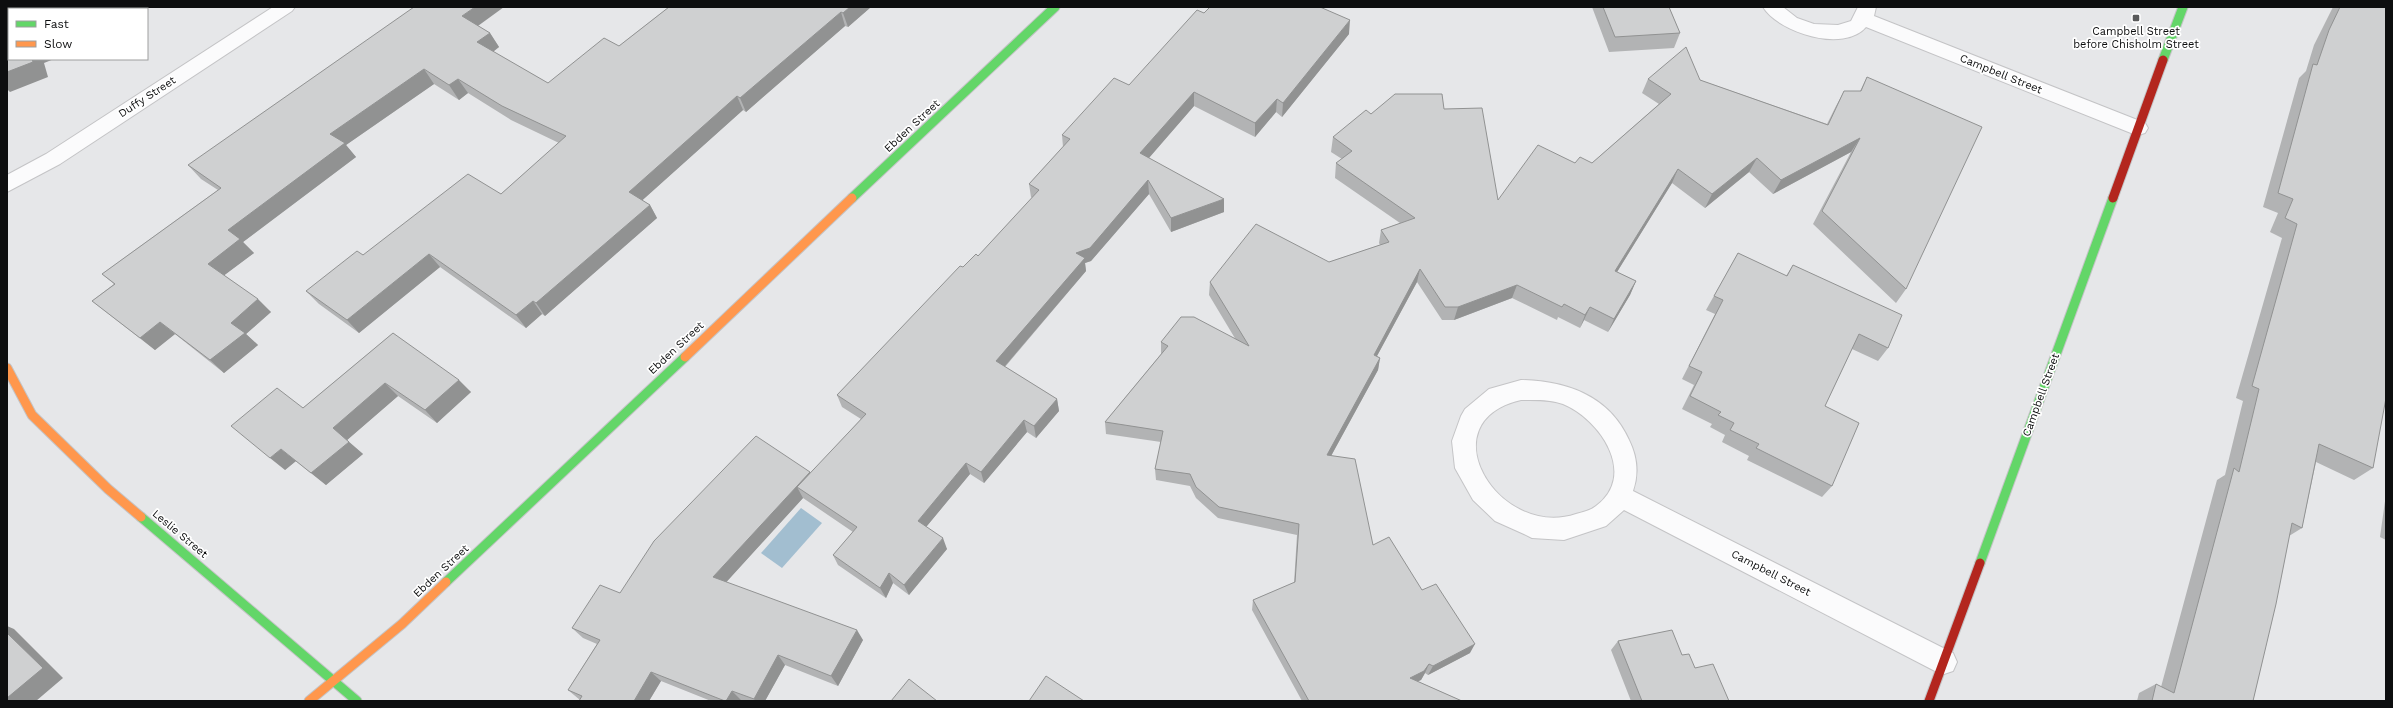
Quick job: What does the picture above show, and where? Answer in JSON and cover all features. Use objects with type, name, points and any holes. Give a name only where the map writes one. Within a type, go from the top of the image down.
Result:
[{"type":"street","name":"Duffy Street","points":[[7,184],[53,159],[286,7]]},
{"type":"street","name":"Ebden Street","points":[[309,701],[407,619],[1055,7]]},
{"type":"street","name":"Campbell Street","points":[[1772,7],[1779,15],[1793,24],[1809,30],[1826,33],[1842,32],[1855,26],[1866,13],[2138,128]]},
{"type":"street","name":"Campbell Street","points":[[1929,701],[2183,7]]},
{"type":"street","name":"Leslie Street","points":[[7,368],[32,415],[108,489],[357,701]]},
{"type":"street","points":[[1521,390],[1546,390],[1571,397],[1594,410],[1612,428],[1623,451],[1626,474],[1620,496],[1605,514],[1583,527],[1557,531],[1529,526],[1503,515],[1482,496],[1468,474],[1464,450],[1467,428],[1479,410],[1498,396],[1521,390]]},
{"type":"street","name":"Campbell Street","points":[[1620,496],[1944,662]]},
{"type":"water","points":[[801,508],[822,523],[782,568],[761,553]]},
{"type":"building","points":[[7,7],[53,7],[8,8],[8,60],[32,60],[33,62],[7,72]]},
{"type":"building","points":[[414,7],[475,7],[462,16],[490,33],[477,42],[548,83],[604,38],[619,46],[669,7],[850,7],[843,13],[841,12],[740,98],[737,96],[629,192],[650,205],[536,303],[533,301],[516,315],[429,254],[347,320],[306,291],[357,251],[363,255],[468,174],[501,194],[566,136],[502,106],[458,79],[449,85],[424,69],[330,134],[345,143],[228,230],[240,239],[208,264],[258,299],[231,323],[245,333],[210,360],[160,322],[140,338],[92,301],[115,284],[102,274],[221,188],[188,165]]},
{"type":"building","points":[[1210,7],[1320,7],[1350,20],[1283,103],[1277,99],[1255,123],[1194,92],[1140,153],[1224,199],[1171,218],[1148,180],[1090,248],[1076,253],[1085,258],[996,361],[1057,399],[1034,426],[1024,420],[981,472],[966,463],[918,521],[943,538],[904,585],[889,573],[880,588],[833,555],[857,527],[797,487],[866,414],[837,395],[960,266],[963,267],[976,254],[978,256],[1039,190],[1029,184],[1070,139],[1062,135],[1114,78],[1129,85],[1197,10],[1204,13]]},
{"type":"building","points":[[1603,7],[1669,7],[1680,33],[1615,37]]},
{"type":"building","points":[[2340,7],[2386,7],[2386,398],[2373,468],[2319,444],[2302,528],[2292,523],[2276,604],[2253,701],[2152,701],[2156,684],[2174,693],[2234,468],[2239,472],[2259,389],[2252,386],[2297,224],[2285,218],[2293,199],[2278,193],[2313,64],[2317,65],[2329,30]]},
{"type":"building","points":[[1686,47],[1700,80],[1828,125],[1844,91],[1861,91],[1867,77],[1982,127],[1906,289],[1822,211],[1860,138],[1781,180],[1757,158],[1712,194],[1678,169],[1615,271],[1636,281],[1614,319],[1590,307],[1585,315],[1564,304],[1562,307],[1517,285],[1458,307],[1445,307],[1420,269],[1374,355],[1380,358],[1327,455],[1355,459],[1373,545],[1389,537],[1422,590],[1436,584],[1475,644],[1433,666],[1429,664],[1424,671],[1410,678],[1462,701],[1309,701],[1253,600],[1295,582],[1299,524],[1219,507],[1196,487],[1190,474],[1155,469],[1163,431],[1105,422],[1168,346],[1161,342],[1181,317],[1194,317],[1249,346],[1210,282],[1256,224],[1329,262],[1389,242],[1381,230],[1415,218],[1336,163],[1352,151],[1333,137],[1366,110],[1371,114],[1395,94],[1442,94],[1444,109],[1482,108],[1498,200],[1538,145],[1575,163],[1580,157],[1592,163],[1671,94],[1648,79]]},
{"type":"building","points":[[1738,253],[1787,276],[1793,265],[1902,315],[1888,348],[1859,334],[1825,406],[1859,423],[1832,486],[1756,448],[1759,444],[1730,430],[1734,423],[1718,415],[1721,412],[1690,396],[1702,372],[1689,366],[1723,300],[1714,296]]},
{"type":"building","points":[[393,333],[459,380],[425,410],[385,383],[333,428],[349,442],[311,473],[281,449],[270,458],[231,426],[277,388],[303,408]]},
{"type":"building","points":[[756,436],[810,472],[713,577],[857,630],[831,676],[778,655],[754,699],[732,691],[725,701],[651,672],[634,701],[579,701],[582,696],[568,690],[600,640],[572,628],[600,585],[620,593],[654,541]]},
{"type":"building","points":[[1672,630],[1682,655],[1689,654],[1695,668],[1713,664],[1729,701],[1642,701],[1618,641]]},
{"type":"building","points":[[7,633],[43,668],[7,698]]},
{"type":"building","points":[[1046,676],[1084,701],[1029,701]]},
{"type":"building","points":[[909,679],[937,701],[891,701]]},
{"type":"traffic: fast","points":[[852,198],[1055,7]]},
{"type":"traffic: fast","points":[[2163,60],[2183,7]]},
{"type":"traffic: fast","points":[[1980,563],[2113,198]]},
{"type":"traffic: fast","points":[[446,582],[685,357]]},
{"type":"traffic: fast","points":[[141,517],[357,701]]},
{"type":"traffic: slow","points":[[685,357],[852,198]]},
{"type":"traffic: slow","points":[[7,368],[32,415],[108,489],[141,517]]},
{"type":"traffic: slow","points":[[309,701],[402,624],[446,582]]},
{"type":"traffic: jam","points":[[2113,198],[2163,60]]},
{"type":"traffic: jam","points":[[1929,701],[1980,563]]},
{"type":"place","name":"Campbell Street before Chisholm Street","points":[[2136,18]]}]
